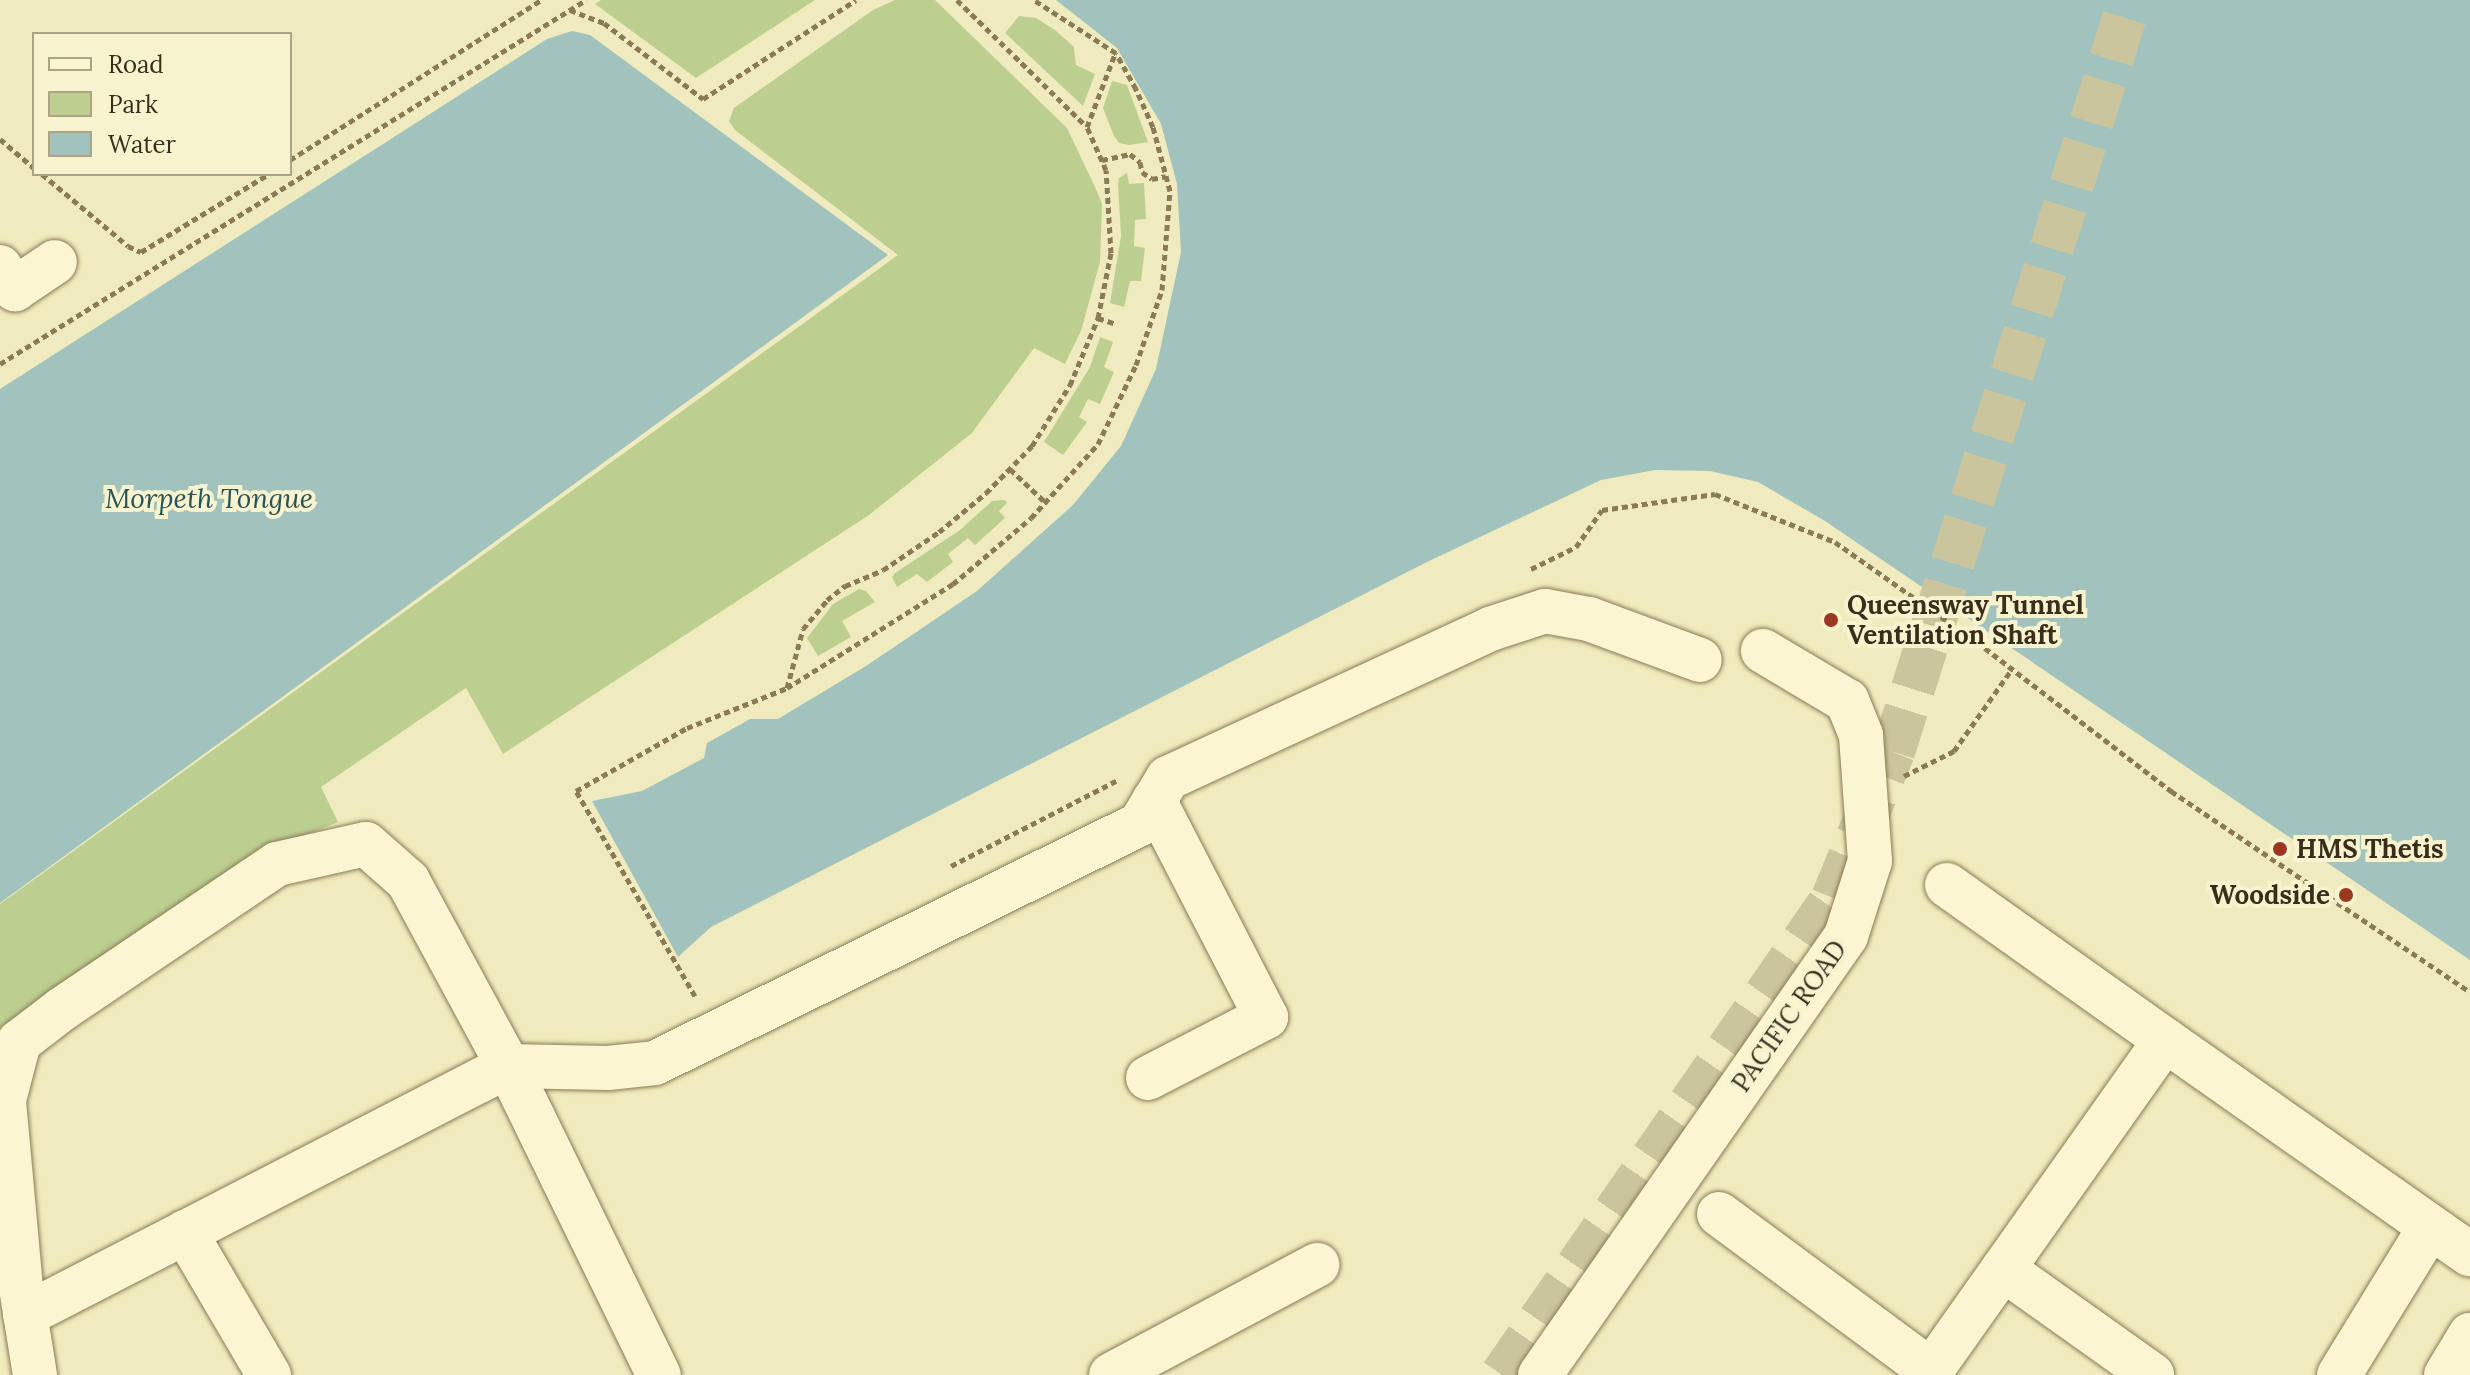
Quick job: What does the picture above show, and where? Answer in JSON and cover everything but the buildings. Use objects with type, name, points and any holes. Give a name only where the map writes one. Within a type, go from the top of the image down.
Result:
[{"type":"street","points":[[5,285],[55,262]]},
{"type":"street","points":[[25,1315],[508,1066],[608,1068],[655,1063],[1140,824],[1168,778],[1490,629],[1545,611],[1589,619],[1700,660]]},
{"type":"street","name":"PACIFIC ROAD","points":[[1540,1375],[1846,936],[1870,861],[1861,735],[1847,701],[1763,651]]},
{"type":"street","points":[[1148,1078],[1266,1017],[1154,800]]},
{"type":"street","points":[[35,1375],[25,1315],[4,1100],[19,1042],[62,1009],[277,864],[366,844],[408,881],[508,1066],[659,1375]]},
{"type":"street","points":[[1947,885],[2470,1254]]},
{"type":"street","points":[[1719,1214],[1930,1373],[2165,1040]]},
{"type":"street","points":[[2339,1375],[2430,1227]]},
{"type":"street","points":[[185,1232],[269,1375]]},
{"type":"street","points":[[1111,1375],[1317,1265]]},
{"type":"street","points":[[2003,1269],[2152,1375]]},
{"type":"street","points":[[2446,1375],[2470,1335]]},
{"type":"path","points":[[292,159],[541,0]]},
{"type":"path","points":[[0,364],[586,0]]},
{"type":"path","points":[[570,10],[604,23],[703,99],[856,0]]},
{"type":"path","points":[[787,688],[803,629],[827,600],[845,586],[883,570],[939,532],[1032,446],[1056,410],[1098,318],[1111,253],[1106,170],[1102,160],[1087,127],[957,0]]},
{"type":"path","points":[[697,999],[576,791],[687,728],[787,688],[953,584],[1045,502],[1098,444],[1136,365],[1162,290],[1170,191],[1153,127],[1116,53],[1034,0]]},
{"type":"path","points":[[1087,127],[1105,72],[1116,53]]},
{"type":"path","points":[[0,139],[32,166]]},
{"type":"path","points":[[1102,160],[1130,154],[1140,162],[1142,172],[1152,179],[1166,176]]},
{"type":"path","points":[[44,176],[128,246],[141,252],[266,176]]},
{"type":"path","points":[[1098,318],[1116,324]]},
{"type":"path","points":[[1010,469],[1045,502]]},
{"type":"path","points":[[1602,510],[1715,494],[1835,542],[2012,669],[2171,791],[2470,992]]},
{"type":"path","points":[[1867,794],[1954,751],[2012,669]]},
{"type":"green space","points":[[601,0],[815,0],[696,78],[595,4]]},
{"type":"green space","points":[[895,0],[935,0],[1067,128],[1095,187],[1102,204],[1100,262],[1081,331],[1065,364],[1034,348],[972,433],[869,515],[503,754],[466,688],[321,787],[338,822],[259,854],[0,1028],[0,904],[898,255],[735,130],[729,121],[734,108],[873,10]]},
{"type":"green space","points":[[1019,16],[1036,18],[1055,30],[1074,47],[1076,65],[1095,74],[1083,106],[1005,33]]},
{"type":"green space","points":[[1112,81],[1127,85],[1148,142],[1129,145],[1119,143],[1114,136],[1103,108]]},
{"type":"green space","points":[[1127,173],[1129,184],[1144,183],[1146,219],[1135,220],[1134,246],[1145,248],[1141,281],[1130,281],[1124,307],[1110,303],[1121,236],[1118,184],[1119,178]]},
{"type":"green space","points":[[1100,337],[1113,342],[1104,367],[1114,372],[1100,404],[1088,399],[1079,417],[1087,422],[1063,455],[1044,442],[1090,367]]},
{"type":"green space","points":[[1004,500],[1007,503],[999,511],[1005,518],[975,545],[968,538],[948,554],[953,562],[927,582],[917,574],[897,587],[892,577],[895,573],[960,530],[992,501]]},
{"type":"green space","points":[[859,589],[866,591],[875,602],[842,621],[851,637],[818,656],[807,638],[833,604]]},
{"type":"water","points":[[1056,0],[2470,0],[2470,960],[1825,521],[1758,482],[1710,471],[1655,470],[1601,480],[1427,562],[711,927],[678,957],[592,801],[642,791],[704,758],[707,743],[750,719],[778,719],[866,666],[977,591],[1073,505],[1121,446],[1156,369],[1181,252],[1177,184],[1161,124],[1117,48]]},
{"type":"water","name":"Morpeth Tongue","points":[[572,31],[590,35],[888,255],[0,903],[0,389],[547,39]]},
{"type":"tunnel","points":[[1502,1375],[1833,898],[1893,752],[2130,0]]},
{"type":"place","name":"Queensway Tunnel Ventilation Shaft","points":[[1831,620]]},
{"type":"place","name":"HMS Thetis","points":[[2280,849]]},
{"type":"place","name":"Woodside","points":[[2346,895]]}]
